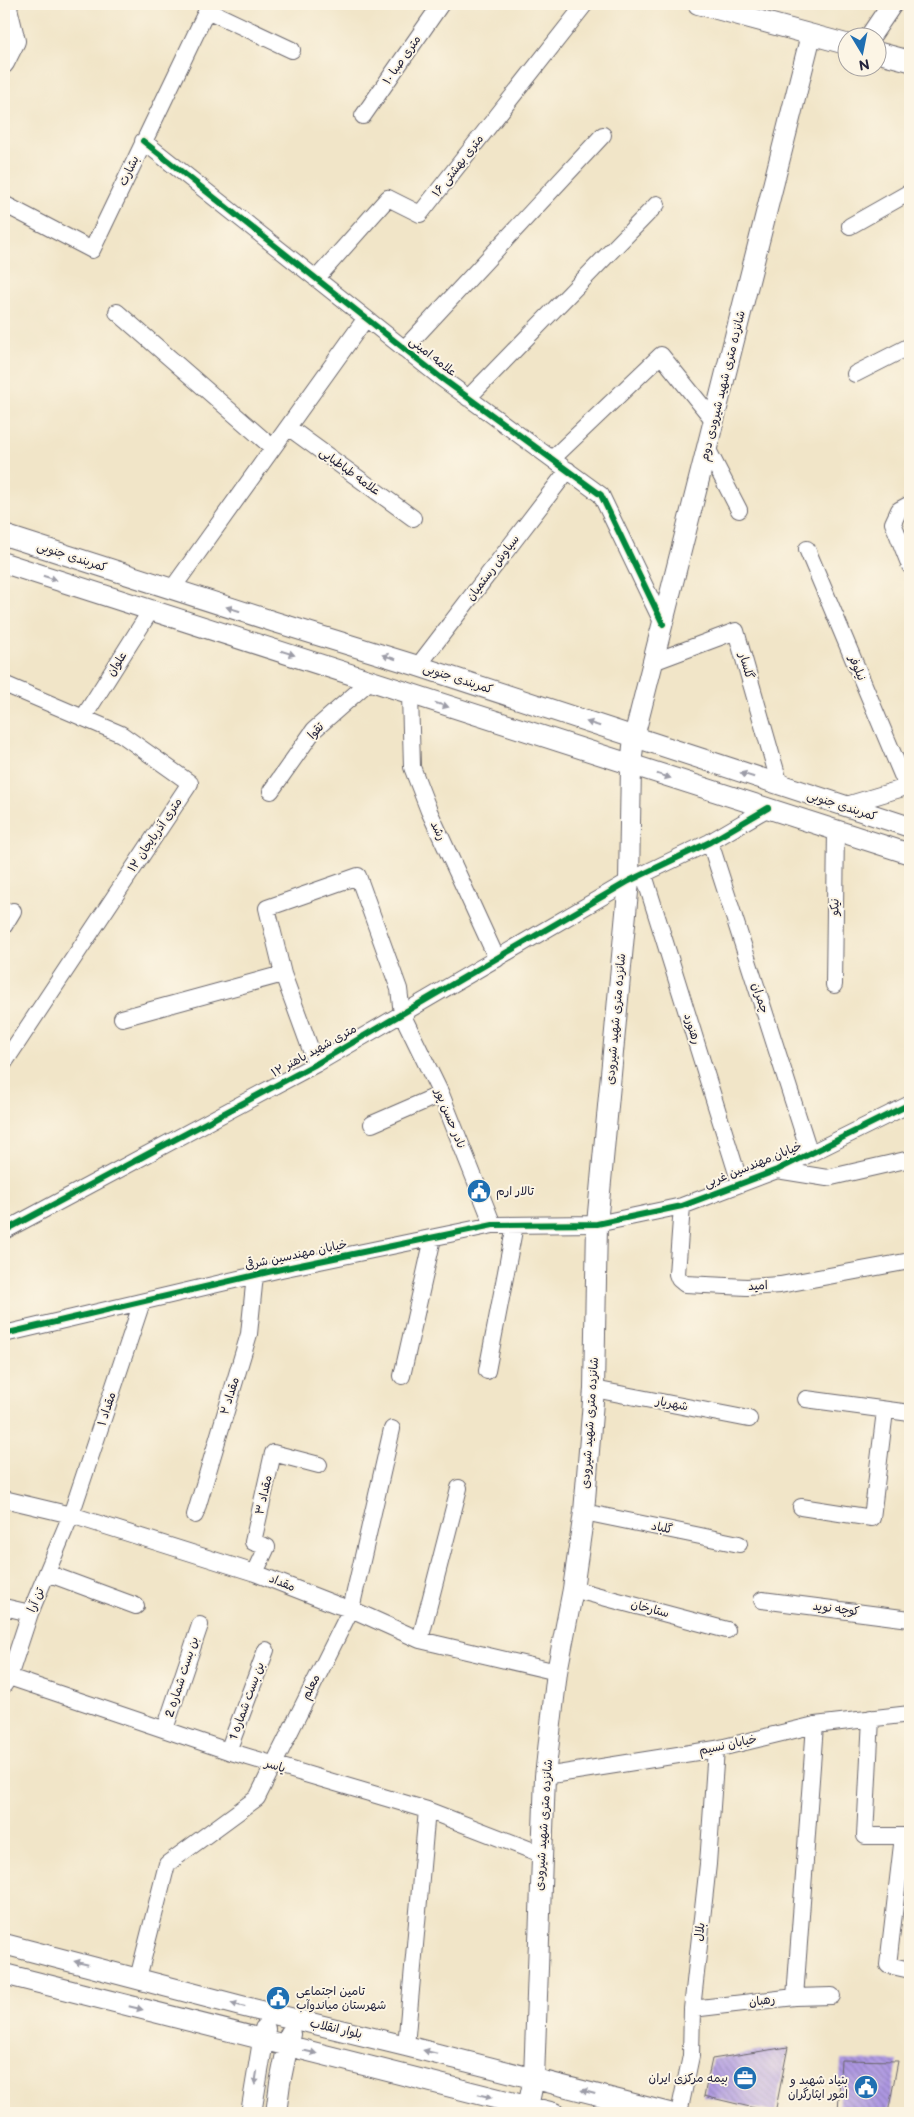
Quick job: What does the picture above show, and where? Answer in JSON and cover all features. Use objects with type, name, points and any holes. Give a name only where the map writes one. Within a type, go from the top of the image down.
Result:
[{"type":"highway","points":[[4,8],[6,4]]},
{"type":"main road","points":[[4,63],[15,41],[6,4]]},
{"type":"main road","points":[[698,4],[836,41]]},
{"type":"main road","points":[[876,28],[892,4]]},
{"type":"main road","name":"شانزده متری شهید شیرودی دوم","points":[[631,766],[634,737],[708,450],[811,35]]},
{"type":"main road","points":[[886,55],[910,61]]},
{"type":"main road","name":"کمربندی جنوبی","points":[[4,535],[418,666],[910,827]]},
{"type":"main road","name":"کمربندی جنوبی","points":[[4,563],[371,680],[410,695],[631,766],[910,854]]},
{"type":"main road","name":"شانزده متری شهید شیرودی","points":[[528,2107],[534,2078],[545,1776],[557,1672],[573,1589],[584,1512],[594,1389],[597,1224],[636,878],[631,766]]},
{"type":"main road","name":"بلوار انقلاب","points":[[4,1944],[669,2113]]},
{"type":"main road","points":[[4,1974],[554,2113]]},
{"type":"main road","points":[[251,2113],[268,2012]]},
{"type":"main road","points":[[276,2113],[294,2019]]},
{"type":"street","name":"۱۰ متری صبا","points":[[363,116],[440,4]]},
{"type":"street","name":"۱۶ متری بهشتی","points":[[316,279],[388,198],[420,214],[585,4]]},
{"type":"street","points":[[209,7],[292,50]]},
{"type":"street","name":"بشارت","points":[[4,204],[92,250],[209,7]]},
{"type":"street","points":[[404,349],[603,135]]},
{"type":"street","name":"علامه امینی","points":[[143,141],[404,349],[468,398],[601,494],[663,624]]},
{"type":"street","points":[[850,226],[910,192]]},
{"type":"street","points":[[468,398],[657,204]]},
{"type":"street","points":[[117,312],[273,448]]},
{"type":"street","points":[[172,589],[366,318]]},
{"type":"street","points":[[855,374],[910,346]]},
{"type":"street","points":[[552,458],[661,355],[715,422]]},
{"type":"street","name":"علامه طباطبایی","points":[[288,427],[413,518]]},
{"type":"street","points":[[708,450],[738,510]]},
{"type":"street","name":"سیاوش رستمیان","points":[[418,666],[568,470]]},
{"type":"street","points":[[910,504],[899,510],[893,523],[910,566]]},
{"type":"street","name":"نیلوفر","points":[[807,549],[908,786]]},
{"type":"street","name":"علوان","points":[[83,718],[151,610]]},
{"type":"street","name":"گلسار","points":[[653,662],[736,631],[780,785]]},
{"type":"street","name":"تقوا","points":[[271,791],[314,730],[371,680]]},
{"type":"street","name":"۱۲ متری آذربایجان","points":[[4,684],[122,734],[190,783],[4,1063]]},
{"type":"street","name":"رشد","points":[[410,695],[412,767],[429,811],[497,959]]},
{"type":"street","points":[[843,806],[908,786]]},
{"type":"street","name":"۱۲ متری شهید باهنر","points":[[4,1232],[316,1064],[636,878],[710,842],[768,808]]},
{"type":"street","name":"نیکو","points":[[834,985],[836,830]]},
{"type":"street","name":"چمران","points":[[710,842],[810,1154]]},
{"type":"street","name":"نادر حسن پور","points":[[283,974],[267,908],[358,876],[399,988],[402,1014],[441,1094],[493,1225]]},
{"type":"street","name":"رهنورد","points":[[636,878],[740,1183]]},
{"type":"street","points":[[4,926],[13,911]]},
{"type":"street","points":[[122,1018],[283,974],[316,1064]]},
{"type":"street","points":[[372,1124],[441,1094]]},
{"type":"street","name":"خیابان مهندسین غربی","points":[[597,1224],[682,1206],[777,1170],[910,1104]]},
{"type":"street","points":[[777,1170],[827,1178],[910,1158]]},
{"type":"street","name":"امید","points":[[682,1206],[678,1279],[685,1284],[747,1287],[780,1285],[910,1261]]},
{"type":"street","name":"خیابان مهندسین شرقی","points":[[4,1334],[255,1275],[493,1225],[597,1224]]},
{"type":"street","points":[[487,1371],[515,1226]]},
{"type":"street","points":[[402,1376],[433,1238]]},
{"type":"street","name":"مقداد ۲","points":[[195,1515],[249,1334],[255,1275]]},
{"type":"street","name":"مقداد ۱","points":[[72,1516],[142,1302]]},
{"type":"street","name":"شهریار","points":[[594,1389],[749,1419]]},
{"type":"street","points":[[806,1399],[910,1413]]},
{"type":"street","points":[[801,1507],[872,1518],[885,1411]]},
{"type":"street","name":"معلم","points":[[138,1978],[167,1864],[257,1798],[351,1609],[392,1429]]},
{"type":"street","name":"مقداد ۳","points":[[256,1573],[267,1547],[253,1542],[273,1453],[319,1465]]},
{"type":"street","points":[[420,1640],[459,1488]]},
{"type":"street","name":"مقداد","points":[[4,1498],[72,1516],[256,1573],[337,1606],[351,1609],[420,1640],[557,1672]]},
{"type":"street","name":"گلباد","points":[[584,1512],[739,1544]]},
{"type":"street","name":"تن آرا","points":[[6,1681],[30,1613],[72,1516]]},
{"type":"street","points":[[47,1573],[136,1606]]},
{"type":"street","name":"ستارخان","points":[[573,1589],[727,1630]]},
{"type":"street","name":"کوچه نوید","points":[[762,1600],[910,1619]]},
{"type":"street","points":[[4,1606],[30,1613]]},
{"type":"street","name":"بن بست شماره 2","points":[[165,1729],[200,1625]]},
{"type":"street","name":"بن بست شماره 1","points":[[228,1751],[266,1650]]},
{"type":"street","name":"یاسر","points":[[6,1681],[165,1729],[272,1765],[427,1810],[541,1854]]},
{"type":"street","name":"خیابان نسیم","points":[[545,1776],[716,1749],[815,1725],[910,1714]]},
{"type":"street","points":[[871,1718],[865,1836],[907,1836],[888,1964],[910,1970]]},
{"type":"street","points":[[795,1997],[815,1725]]},
{"type":"street","name":"بلال","points":[[679,2113],[691,2056],[692,2009],[708,1864],[716,1749]]},
{"type":"street","points":[[406,2046],[427,1810]]},
{"type":"street","name":"رهبان","points":[[692,2009],[795,1997],[832,1996]]},
{"type":"building","name":"بیمه مرکزی ایران","points":[[788,2047],[775,2113],[704,2096],[712,2059]]},
{"type":"building","name":"بنیاد شهید و امور ایثارگران","points":[[841,2060],[898,2061],[888,2113],[838,2113]]},
{"type":"cycle path","points":[[143,141],[440,377],[601,495],[663,624]]},
{"type":"cycle path","points":[[4,1231],[316,1064],[629,881],[710,842],[768,808]]},
{"type":"cycle path","points":[[4,1334],[281,1269],[493,1225],[597,1224],[682,1206],[777,1170],[910,1104]]},
{"type":"place","name":"تالار ارم","points":[[479,1191]]},
{"type":"place","name":"تامین اجتماعی شهرستان میاندوآب","points":[[278,1998]]},
{"type":"place","name":"بیمه مرکزی ایران","points":[[745,2078]]},
{"type":"place","name":"بنیاد شهید و امور ایثارگران","points":[[866,2087]]}]
